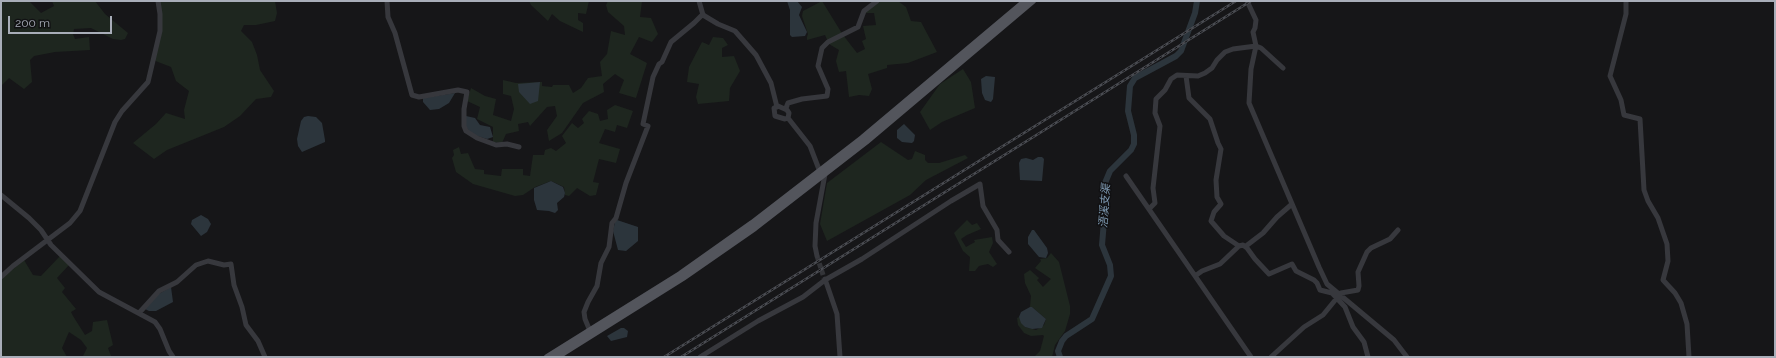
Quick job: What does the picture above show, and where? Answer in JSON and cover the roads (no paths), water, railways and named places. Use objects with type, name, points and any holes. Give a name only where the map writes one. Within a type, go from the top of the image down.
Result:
[{"type":"main road","points":[[557,357],[698,268],[755,228],[823,173],[862,138],[1025,1]]},
{"type":"main road","points":[[547,357],[700,260],[866,142],[1034,1]]},
{"type":"street","points":[[1,277],[13,266],[70,223],[80,211],[115,122],[146,84],[160,31],[158,1]]},
{"type":"street","points":[[387,1],[388,18],[395,34],[412,95],[419,97],[458,90],[467,92],[464,109],[464,126],[466,131],[477,138],[496,145],[507,144],[519,147]]},
{"type":"street","points":[[698,1],[702,14],[718,24],[735,31],[756,55],[771,83],[777,107]]},
{"type":"street","points":[[786,108],[788,103],[802,99],[828,96],[828,89],[818,66],[822,48],[828,42],[858,27],[864,11],[877,1]]},
{"type":"street","points":[[1247,1],[1256,18],[1256,28],[1253,32],[1256,46],[1251,69],[1249,103],[1327,284],[1339,296],[1394,340],[1407,357]]},
{"type":"street","points":[[1626,1],[1626,14],[1610,76],[1621,100],[1624,115],[1640,118],[1644,190],[1648,201],[1658,218],[1666,244],[1668,261],[1663,280],[1677,296],[1683,309],[1688,328],[1689,357]]},
{"type":"street","points":[[590,331],[584,318],[584,311],[597,288],[601,263],[608,247],[612,223],[616,218],[626,183],[648,126],[643,124],[653,77],[671,42],[694,23],[702,14]]},
{"type":"street","points":[[1149,209],[1155,203],[1153,188],[1160,126],[1155,113],[1156,98],[1163,92],[1174,76],[1200,75],[1208,72],[1225,52],[1233,49],[1256,46],[1261,48],[1283,68]]},
{"type":"street","points":[[1186,76],[1189,98],[1210,120],[1221,149],[1216,180],[1217,198],[1221,204],[1214,212],[1211,221],[1224,236],[1239,246],[1246,246],[1263,233],[1277,216],[1292,204]]},
{"type":"street","points":[[777,107],[786,108]]},
{"type":"street","points":[[777,107],[774,108],[774,116],[786,119],[788,118]]},
{"type":"street","points":[[786,108],[789,113],[788,118],[810,146],[823,173],[816,223],[815,246],[817,256]]},
{"type":"street","points":[[1126,176],[1251,357]]},
{"type":"street","points":[[700,357],[758,321],[803,297],[825,279],[862,259],[951,201],[980,184],[983,206],[997,230],[998,240],[1009,252]]},
{"type":"street","points":[[1,195],[30,218],[41,230],[47,240],[99,292],[157,324],[169,352],[173,357]]},
{"type":"street","points":[[1271,357],[1304,327],[1323,315],[1339,296],[1358,290],[1360,286],[1358,272],[1367,252],[1371,248],[1390,239],[1398,230]]},
{"type":"street","points":[[1195,276],[1202,271],[1220,264],[1239,246]]},
{"type":"street","points":[[1246,246],[1269,274],[1291,263],[1297,272],[1314,280],[1320,290],[1339,296],[1353,327],[1364,342],[1368,357]]},
{"type":"street","points":[[139,314],[159,291],[177,282],[196,266],[208,261],[221,264],[231,264],[234,285],[242,307],[246,325],[258,341],[265,357]]},
{"type":"street","points":[[825,279],[837,314],[840,357]]},
{"type":"waterway","name":"浯溪支渠","points":[[1060,357],[1058,351],[1062,341],[1066,336],[1092,319],[1111,276],[1110,265],[1102,245],[1105,209],[1105,183],[1110,171],[1131,150],[1134,144],[1134,135],[1128,111],[1130,86],[1135,78],[1176,56],[1181,51],[1195,13],[1197,1]]},
{"type":"tunnel","points":[[817,256],[824,278]]},
{"type":"railway","points":[[664,357],[1236,1]]},
{"type":"railway","points":[[681,357],[1251,1]]}]
